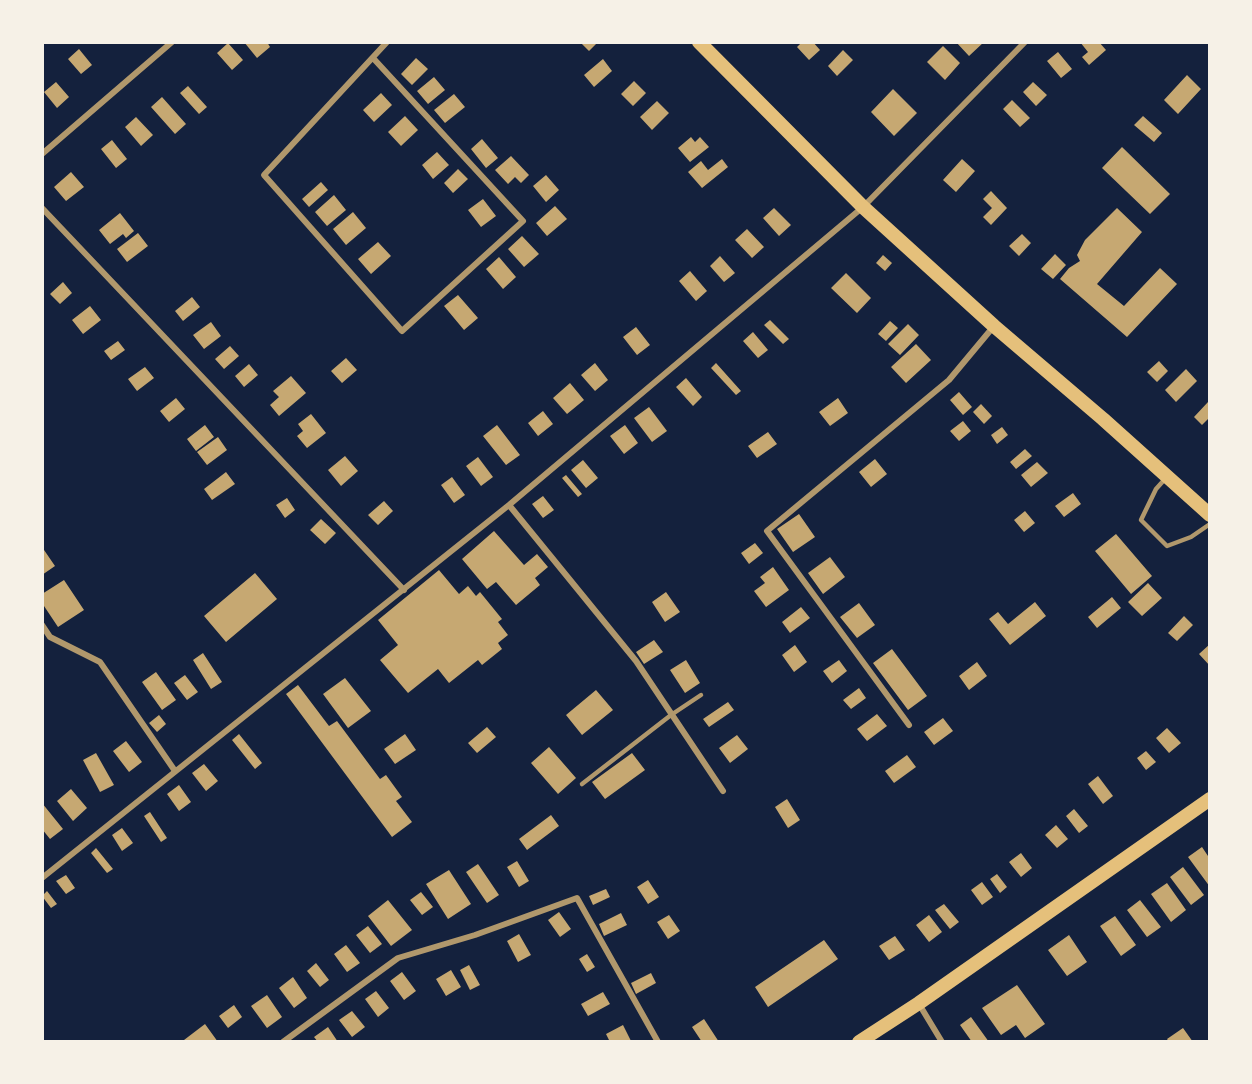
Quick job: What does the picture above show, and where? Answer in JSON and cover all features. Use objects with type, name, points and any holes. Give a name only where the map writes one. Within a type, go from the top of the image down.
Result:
[{"type":"main road","points":[[699,42],[863,207],[994,326],[1210,515]]},
{"type":"main road","points":[[859,1042],[919,1003],[1210,799]]},
{"type":"street","points":[[42,154],[172,42]]},
{"type":"street","points":[[373,58],[524,221],[402,331],[264,175],[387,42]]},
{"type":"street","points":[[42,878],[509,505],[863,207],[1025,42]]},
{"type":"street","points":[[42,208],[404,590]]},
{"type":"street","points":[[909,725],[767,531],[950,380],[994,326]]},
{"type":"street","points":[[509,505],[636,661],[723,791]]},
{"type":"street","points":[[42,625],[50,637],[100,662],[175,771]]},
{"type":"street","points":[[283,1042],[398,958],[475,935],[577,898],[658,1042]]},
{"type":"street","points":[[919,1003],[942,1042]]},
{"type":"lane","points":[[1167,477],[1156,489],[1141,520],[1167,546],[1191,537],[1210,524]]},
{"type":"lane","points":[[582,784],[671,715],[701,695]]},
{"type":"building","points":[[244,42],[267,42],[270,47],[257,58]]},
{"type":"building","points":[[580,42],[598,42],[589,51]]},
{"type":"building","points":[[802,42],[813,42],[820,50],[809,60],[797,47]]},
{"type":"building","points":[[956,42],[984,42],[969,56]]},
{"type":"building","points":[[1080,42],[1099,42],[1106,50],[1089,65],[1082,57],[1088,52]]},
{"type":"building","points":[[228,43],[243,60],[232,70],[217,53]]},
{"type":"building","points":[[943,46],[960,63],[945,80],[927,62]]},
{"type":"building","points":[[79,49],[92,65],[81,74],[68,59]]},
{"type":"building","points":[[843,50],[853,60],[837,76],[828,66]]},
{"type":"building","points":[[1058,52],[1072,69],[1061,78],[1047,61]]},
{"type":"building","points":[[416,58],[428,69],[412,85],[401,74]]},
{"type":"building","points":[[603,59],[612,71],[594,87],[584,75]]},
{"type":"building","points":[[1187,75],[1201,89],[1178,114],[1164,100]]},
{"type":"building","points":[[434,77],[445,90],[428,104],[417,91]]},
{"type":"building","points":[[634,81],[646,93],[633,106],[621,94]]},
{"type":"building","points":[[56,82],[69,97],[57,108],[44,92]]},
{"type":"building","points":[[1033,82],[1047,95],[1036,106],[1023,92]]},
{"type":"building","points":[[188,86],[207,107],[199,114],[180,93]]},
{"type":"building","points":[[893,89],[917,113],[894,136],[871,112]]},
{"type":"building","points":[[381,93],[392,105],[374,122],[363,110]]},
{"type":"building","points":[[454,94],[465,107],[445,123],[434,110]]},
{"type":"building","points":[[162,97],[186,124],[175,134],[151,107]]},
{"type":"building","points":[[1012,100],[1030,118],[1020,127],[1003,109]]},
{"type":"building","points":[[657,101],[669,113],[652,130],[640,117]]},
{"type":"building","points":[[405,116],[418,130],[401,146],[388,132]]},
{"type":"building","points":[[1143,116],[1162,133],[1154,142],[1134,125]]},
{"type":"building","points":[[136,117],[153,135],[141,146],[125,127]]},
{"type":"building","points":[[691,137],[695,142],[700,137],[709,147],[690,162],[678,148]]},
{"type":"building","points":[[482,139],[498,158],[486,168],[471,149]]},
{"type":"building","points":[[112,140],[127,159],[116,168],[101,149]]},
{"type":"building","points":[[1122,147],[1170,194],[1150,214],[1102,168]]},
{"type":"building","points":[[437,152],[449,165],[433,179],[422,165]]},
{"type":"building","points":[[511,156],[529,175],[521,183],[515,177],[508,184],[495,170]]},
{"type":"building","points":[[722,159],[728,167],[702,188],[688,172],[701,161],[708,170]]},
{"type":"building","points":[[962,159],[975,171],[956,192],[943,180]]},
{"type":"building","points":[[458,169],[468,179],[453,193],[444,183]]},
{"type":"building","points":[[71,172],[84,187],[66,201],[54,187]]},
{"type":"building","points":[[546,175],[559,190],[546,202],[533,186]]},
{"type":"building","points":[[321,182],[328,190],[309,207],[302,199]]},
{"type":"building","points":[[991,191],[1007,208],[991,225],[983,217],[992,208],[983,199]]},
{"type":"building","points":[[334,195],[346,210],[327,226],[315,212]]},
{"type":"building","points":[[483,199],[496,216],[481,227],[468,210]]},
{"type":"building","points":[[555,206],[567,219],[547,236],[536,223]]},
{"type":"building","points":[[774,208],[791,225],[779,236],[763,218]]},
{"type":"building","points":[[1117,208],[1142,232],[1097,284],[1124,306],[1160,268],[1177,284],[1127,337],[1060,279],[1069,268],[1080,261],[1077,255],[1085,240]]},
{"type":"building","points":[[353,212],[366,228],[346,245],[333,229]]},
{"type":"building","points":[[120,213],[134,231],[126,238],[123,234],[110,244],[99,230]]},
{"type":"building","points":[[747,229],[764,247],[752,258],[735,240]]},
{"type":"building","points":[[138,233],[148,246],[127,262],[117,249]]},
{"type":"building","points":[[1022,234],[1031,243],[1019,256],[1009,246]]},
{"type":"building","points":[[522,236],[539,254],[524,267],[508,249]]},
{"type":"building","points":[[378,242],[391,256],[371,274],[358,259]]},
{"type":"building","points":[[1055,254],[1066,265],[1053,279],[1041,269]]},
{"type":"building","points":[[883,255],[892,263],[885,271],[876,263]]},
{"type":"building","points":[[720,256],[735,273],[724,282],[710,266]]},
{"type":"building","points":[[499,257],[516,277],[503,289],[486,269]]},
{"type":"building","points":[[690,271],[707,291],[696,301],[679,281]]},
{"type":"building","points":[[846,273],[871,298],[857,313],[831,288]]},
{"type":"building","points":[[63,282],[72,293],[60,304],[50,294]]},
{"type":"building","points":[[458,295],[478,318],[464,330],[444,306]]},
{"type":"building","points":[[192,297],[200,307],[183,321],[175,311]]},
{"type":"building","points":[[90,306],[101,320],[83,334],[72,320]]},
{"type":"building","points":[[770,320],[789,339],[783,344],[764,325]]},
{"type":"building","points":[[890,321],[898,328],[886,341],[878,334]]},
{"type":"building","points":[[211,322],[221,336],[204,349],[193,335]]},
{"type":"building","points":[[908,324],[919,335],[900,355],[888,344]]},
{"type":"building","points":[[636,327],[650,345],[637,355],[623,337]]},
{"type":"building","points":[[753,332],[768,350],[758,358],[743,341]]},
{"type":"building","points":[[118,341],[125,350],[111,360],[104,351]]},
{"type":"building","points":[[916,344],[931,360],[906,383],[891,367]]},
{"type":"building","points":[[230,346],[239,356],[224,369],[215,359]]},
{"type":"building","points":[[346,358],[357,370],[342,383],[331,371]]},
{"type":"building","points":[[1159,361],[1168,371],[1157,382],[1147,372]]},
{"type":"building","points":[[595,363],[608,380],[595,391],[581,375]]},
{"type":"building","points":[[716,363],[741,391],[736,395],[711,368]]},
{"type":"building","points":[[249,364],[258,375],[244,387],[235,376]]},
{"type":"building","points":[[145,367],[154,378],[137,391],[128,379]]},
{"type":"building","points":[[1186,369],[1197,381],[1176,402],[1165,390]]},
{"type":"building","points":[[291,376],[306,393],[279,416],[270,405],[279,397],[273,391]]},
{"type":"building","points":[[686,378],[702,397],[693,406],[676,387]]},
{"type":"building","points":[[570,383],[584,400],[567,414],[553,398]]},
{"type":"building","points":[[959,392],[972,407],[963,415],[950,400]]},
{"type":"building","points":[[176,398],[185,409],[169,422],[160,411]]},
{"type":"building","points":[[838,398],[848,413],[830,426],[819,412]]},
{"type":"building","points":[[1208,402],[1210,417],[1202,425],[1194,417]]},
{"type":"building","points":[[981,404],[992,416],[984,424],[973,412]]},
{"type":"building","points":[[649,407],[667,431],[652,442],[634,418]]},
{"type":"building","points":[[543,411],[553,424],[538,436],[528,423]]},
{"type":"building","points":[[311,414],[326,433],[307,448],[297,436],[303,431],[298,424]]},
{"type":"building","points":[[963,421],[971,431],[959,441],[950,431]]},
{"type":"building","points":[[205,425],[214,437],[196,451],[187,439]]},
{"type":"building","points":[[497,425],[520,455],[506,465],[483,436]]},
{"type":"building","points":[[625,425],[638,443],[624,454],[610,436]]},
{"type":"building","points":[[1002,427],[1008,435],[997,444],[991,435]]},
{"type":"building","points":[[768,432],[777,444],[757,458],[748,446]]},
{"type":"building","points":[[218,437],[227,450],[207,465],[197,452]]},
{"type":"building","points":[[1025,449],[1032,456],[1016,469],[1010,462]]},
{"type":"building","points":[[345,456],[358,471],[341,486],[328,470]]},
{"type":"building","points":[[478,457],[493,477],[481,486],[466,466]]},
{"type":"building","points":[[875,459],[887,474],[871,487],[859,472]]},
{"type":"building","points":[[583,460],[598,478],[586,488],[571,470]]},
{"type":"building","points":[[1037,462],[1048,473],[1031,487],[1021,475]]},
{"type":"building","points":[[226,472],[235,484],[212,500],[204,489]]},
{"type":"building","points":[[566,475],[582,494],[578,497],[562,478]]},
{"type":"building","points":[[452,477],[465,495],[454,503],[441,485]]},
{"type":"building","points":[[1073,493],[1081,504],[1064,517],[1055,506]]},
{"type":"building","points":[[543,496],[554,510],[543,518],[532,504]]},
{"type":"building","points":[[287,498],[295,510],[285,518],[276,505]]},
{"type":"building","points":[[384,501],[393,511],[378,525],[368,515]]},
{"type":"building","points":[[1025,511],[1035,523],[1024,532],[1014,520]]},
{"type":"building","points":[[799,514],[815,537],[793,552],[777,529]]},
{"type":"building","points":[[321,519],[336,533],[325,544],[310,530]]},
{"type":"building","points":[[494,531],[524,565],[537,554],[548,567],[535,578],[540,585],[516,605],[496,582],[487,589],[462,559]]},
{"type":"building","points":[[1116,534],[1152,576],[1131,594],[1095,551]]},
{"type":"building","points":[[755,543],[763,553],[749,564],[741,553]]},
{"type":"building","points":[[42,547],[55,566],[42,575]]},
{"type":"building","points":[[830,557],[845,577],[823,594],[808,573]]},
{"type":"building","points":[[773,567],[789,590],[766,607],[754,591],[765,583],[760,577]]},
{"type":"building","points":[[439,570],[459,594],[468,586],[476,596],[480,592],[502,619],[498,622],[508,635],[498,643],[502,649],[482,665],[478,660],[449,683],[438,669],[408,693],[380,660],[398,645],[378,620]]},
{"type":"building","points":[[255,573],[277,599],[226,642],[204,616]]},
{"type":"building","points":[[64,580],[84,610],[58,627],[42,603],[42,594]]},
{"type":"building","points":[[1148,583],[1162,598],[1142,616],[1128,602]]},
{"type":"building","points":[[666,592],[680,612],[665,622],[652,602]]},
{"type":"building","points":[[1112,597],[1121,608],[1097,628],[1088,617]]},
{"type":"building","points":[[1035,602],[1046,616],[1010,645],[989,619],[998,612],[1008,624]]},
{"type":"building","points":[[859,603],[875,625],[857,638],[840,617]]},
{"type":"building","points":[[801,607],[810,618],[790,633],[782,622]]},
{"type":"building","points":[[1184,616],[1193,625],[1177,641],[1168,633]]},
{"type":"building","points":[[654,640],[663,652],[644,664],[636,652]]},
{"type":"building","points":[[1210,644],[1210,666],[1199,654]]},
{"type":"building","points":[[795,645],[807,662],[794,672],[782,655]]},
{"type":"building","points":[[892,649],[927,696],[908,710],[873,663]]},
{"type":"building","points":[[203,653],[222,682],[211,689],[193,660]]},
{"type":"building","points":[[686,660],[700,683],[685,693],[670,670]]},
{"type":"building","points":[[839,660],[847,671],[832,683],[823,671]]},
{"type":"building","points":[[977,662],[987,676],[969,690],[959,676]]},
{"type":"building","points":[[156,672],[176,700],[162,710],[142,682]]},
{"type":"building","points":[[185,675],[198,692],[187,700],[174,683]]},
{"type":"building","points":[[345,678],[371,711],[348,728],[323,694]]},
{"type":"building","points":[[298,685],[329,726],[337,721],[380,779],[386,775],[402,797],[396,801],[412,822],[392,837],[286,694]]},
{"type":"building","points":[[859,688],[866,698],[851,709],[843,700]]},
{"type":"building","points":[[596,690],[613,710],[582,735],[566,715]]},
{"type":"building","points":[[728,702],[734,710],[709,727],[703,719]]},
{"type":"building","points":[[877,714],[887,726],[867,741],[857,729]]},
{"type":"building","points":[[159,715],[166,724],[157,732],[149,723]]},
{"type":"building","points":[[943,718],[953,731],[934,745],[924,732]]},
{"type":"building","points":[[487,727],[496,737],[477,753],[468,743]]},
{"type":"building","points":[[1167,728],[1181,743],[1169,753],[1156,738]]},
{"type":"building","points":[[239,734],[262,763],[255,769],[232,740]]},
{"type":"building","points":[[405,734],[416,750],[395,764],[384,749]]},
{"type":"building","points":[[737,735],[748,749],[730,763],[719,748]]},
{"type":"building","points":[[126,741],[142,762],[129,772],[113,751]]},
{"type":"building","points":[[549,747],[576,778],[558,794],[531,763]]},
{"type":"building","points":[[1146,751],[1156,762],[1146,770],[1137,758]]},
{"type":"building","points":[[96,753],[114,785],[100,792],[83,760]]},
{"type":"building","points":[[632,753],[645,770],[605,799],[592,782]]},
{"type":"building","points":[[907,755],[916,767],[894,783],[885,771]]},
{"type":"building","points":[[204,764],[218,781],[206,791],[192,773]]},
{"type":"building","points":[[1098,776],[1113,796],[1103,804],[1088,784]]},
{"type":"building","points":[[179,785],[191,802],[179,811],[167,794]]},
{"type":"building","points":[[71,789],[87,808],[73,821],[57,801]]},
{"type":"building","points":[[787,799],[800,820],[788,828],[775,807]]},
{"type":"building","points":[[42,803],[63,829],[50,839],[42,829]]},
{"type":"building","points":[[1074,809],[1088,826],[1079,833],[1066,816]]},
{"type":"building","points":[[150,812],[167,838],[161,842],[144,816]]},
{"type":"building","points":[[551,815],[559,826],[527,850],[519,839]]},
{"type":"building","points":[[1056,825],[1068,839],[1057,848],[1045,835]]},
{"type":"building","points":[[122,828],[133,843],[122,851],[112,835]]},
{"type":"building","points":[[1202,847],[1210,859],[1210,887],[1188,857]]},
{"type":"building","points":[[96,848],[113,869],[107,873],[91,853]]},
{"type":"building","points":[[1021,853],[1032,868],[1021,877],[1009,862]]},
{"type":"building","points":[[517,861],[529,881],[519,887],[507,867]]},
{"type":"building","points":[[478,864],[499,895],[487,903],[466,872]]},
{"type":"building","points":[[1183,867],[1204,895],[1191,905],[1170,877]]},
{"type":"building","points":[[449,870],[471,904],[448,919],[426,884]]},
{"type":"building","points":[[997,874],[1007,887],[1000,893],[990,879]]},
{"type":"building","points":[[66,875],[75,888],[66,894],[56,881]]},
{"type":"building","points":[[648,880],[659,897],[648,904],[637,887]]},
{"type":"building","points":[[982,882],[993,897],[982,905],[971,890]]},
{"type":"building","points":[[1167,883],[1186,910],[1171,922],[1151,894]]},
{"type":"building","points":[[606,889],[610,897],[593,905],[589,896]]},
{"type":"building","points":[[47,891],[57,904],[51,908],[42,896]]},
{"type":"building","points":[[421,892],[433,907],[422,915],[410,900]]},
{"type":"building","points":[[388,900],[412,930],[391,946],[368,916]]},
{"type":"building","points":[[1140,900],[1161,927],[1147,937],[1127,910]]},
{"type":"building","points":[[944,904],[959,922],[950,929],[935,910]]},
{"type":"building","points":[[559,912],[571,929],[560,937],[548,920]]},
{"type":"building","points":[[621,913],[627,925],[604,936],[599,924]]},
{"type":"building","points":[[669,915],[680,931],[668,939],[657,922]]},
{"type":"building","points":[[929,915],[942,932],[929,942],[916,925]]},
{"type":"building","points":[[1115,916],[1136,945],[1121,956],[1100,926]]},
{"type":"building","points":[[368,926],[382,944],[370,953],[356,935]]},
{"type":"building","points":[[519,934],[531,955],[518,962],[507,941]]},
{"type":"building","points":[[1069,935],[1087,962],[1067,976],[1048,950]]},
{"type":"building","points":[[895,936],[905,950],[889,960],[879,946]]},
{"type":"building","points":[[824,940],[838,959],[768,1007],[755,987]]},
{"type":"building","points":[[346,945],[360,963],[347,972],[334,954]]},
{"type":"building","points":[[587,954],[595,967],[587,972],[579,959]]},
{"type":"building","points":[[316,963],[329,980],[320,987],[307,971]]},
{"type":"building","points":[[469,965],[480,985],[470,990],[460,970]]},
{"type":"building","points":[[451,970],[461,987],[446,996],[436,979]]},
{"type":"building","points":[[402,972],[416,991],[404,1000],[390,981]]},
{"type":"building","points":[[651,973],[656,983],[636,994],[631,983]]},
{"type":"building","points":[[293,977],[307,998],[294,1008],[279,988]]},
{"type":"building","points":[[1017,985],[1045,1024],[1025,1038],[1016,1025],[1001,1035],[982,1008]]},
{"type":"building","points":[[376,991],[389,1008],[378,1017],[365,999]]},
{"type":"building","points":[[603,992],[610,1004],[588,1016],[581,1004]]},
{"type":"building","points":[[267,995],[282,1017],[267,1028],[251,1006]]},
{"type":"building","points":[[234,1005],[242,1017],[228,1028],[219,1016]]},
{"type":"building","points":[[352,1011],[365,1027],[352,1037],[339,1020]]},
{"type":"building","points":[[971,1017],[989,1042],[972,1042],[960,1025]]},
{"type":"building","points":[[704,1019],[719,1042],[702,1042],[692,1027]]},
{"type":"building","points":[[205,1024],[218,1042],[185,1042],[184,1040]]},
{"type":"building","points":[[623,1025],[631,1041],[610,1042],[606,1034]]},
{"type":"building","points":[[328,1027],[338,1042],[318,1042],[314,1037]]},
{"type":"building","points":[[1183,1028],[1193,1042],[1169,1042],[1167,1039]]}]
